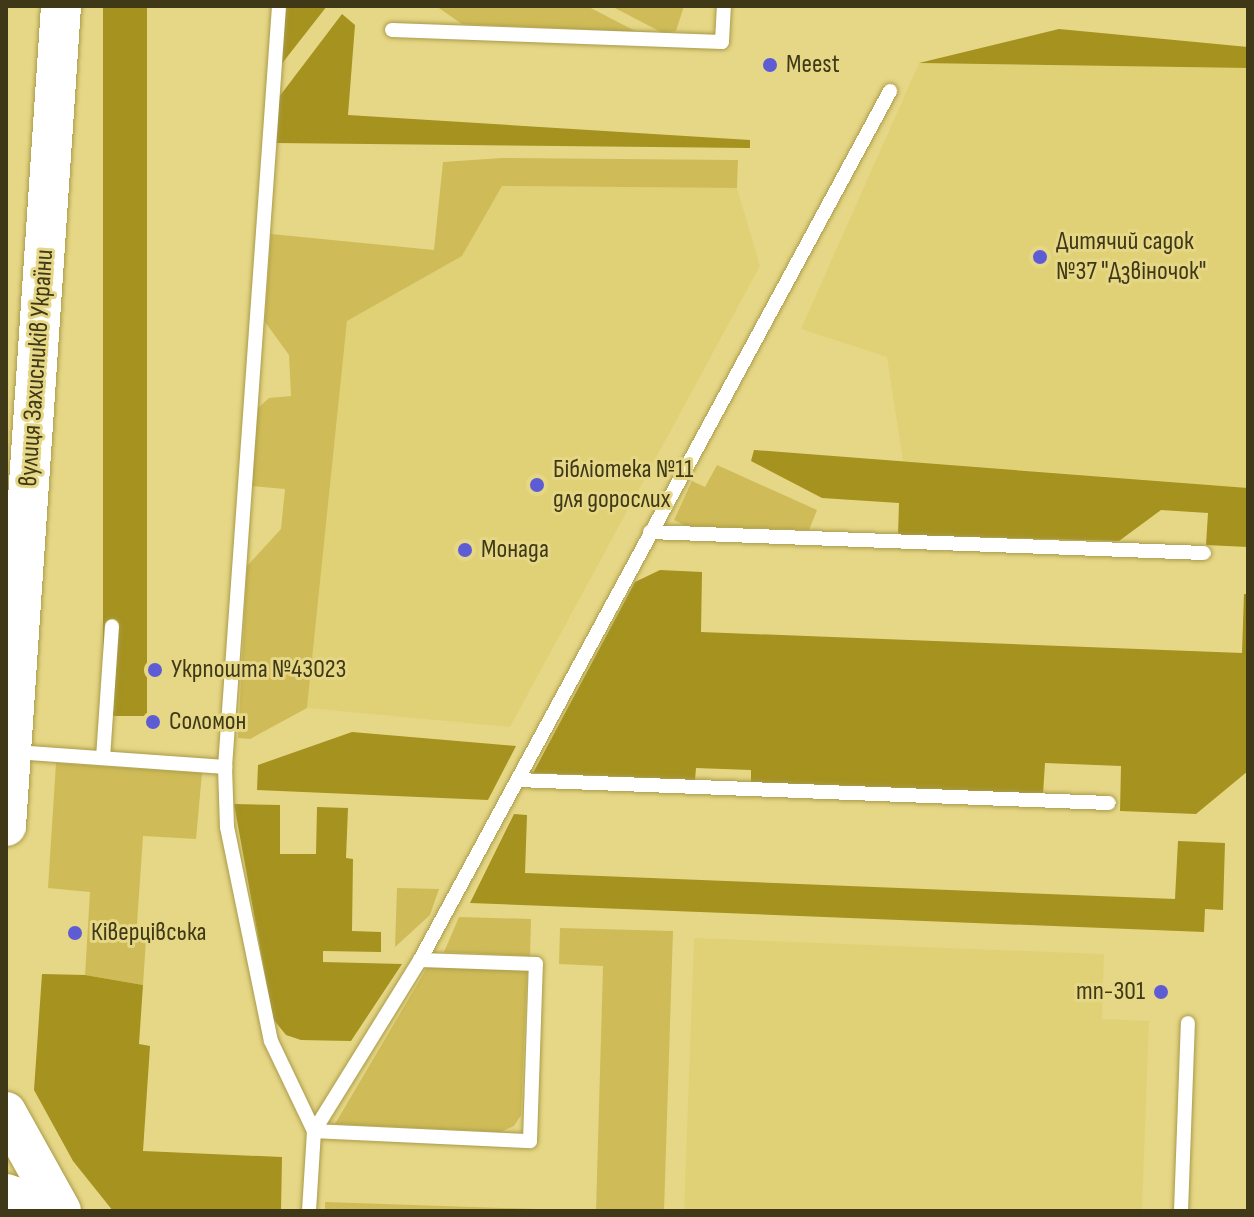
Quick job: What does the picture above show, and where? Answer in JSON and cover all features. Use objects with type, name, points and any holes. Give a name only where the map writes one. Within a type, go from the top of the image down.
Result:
[{"type":"main road","name":"вулиця Захисників України","points":[[6,826],[61,6]]},
{"type":"main road","points":[[6,1112],[59,1211]]},
{"type":"main road","points":[[6,1194],[59,1211]]},
{"type":"lane","points":[[279,6],[225,767],[227,827],[271,1041],[314,1131]]},
{"type":"lane","points":[[392,30],[722,42],[724,6]]},
{"type":"lane","points":[[309,1211],[314,1131],[420,960],[890,91]]},
{"type":"lane","points":[[650,532],[1204,553]]},
{"type":"lane","points":[[103,758],[112,626]]},
{"type":"lane","points":[[11,751],[225,767]]},
{"type":"lane","points":[[518,780],[1109,803]]},
{"type":"lane","points":[[314,1131],[530,1141],[536,964],[420,960]]},
{"type":"lane","points":[[1181,1211],[1188,1023]]},
{"type":"shaded area","points":[[103,6],[147,6],[147,716],[103,716]]},
{"type":"shaded area","points":[[286,6],[327,6],[280,66]]},
{"type":"shaded area","points":[[436,6],[587,6],[637,32],[462,24]]},
{"type":"shaded area","points":[[611,6],[684,6],[676,31],[663,33]]},
{"type":"shaded area","points":[[342,14],[355,25],[348,115],[750,140],[750,148],[275,143],[279,97]]},
{"type":"shaded area","points":[[1059,29],[1248,47],[1248,68],[919,63]]},
{"type":"shaded area","name":"Дитячий садок №37 \"Дзвіночок\"","points":[[919,63],[1248,68],[1248,488],[903,461],[887,357],[801,329]]},
{"type":"shaded area","points":[[502,158],[738,160],[737,188],[502,186],[462,256],[347,321],[307,708],[250,739],[238,738],[247,566],[281,529],[285,489],[252,486],[258,408],[269,398],[291,396],[289,355],[265,322],[271,234],[434,250],[443,162]]},
{"type":"shaded area","name":"Монада","points":[[501,186],[737,188],[760,266],[510,727],[307,708],[347,321],[462,256]]},
{"type":"shaded area","points":[[754,450],[1248,488],[1248,547],[1206,545],[1208,513],[1161,510],[1119,541],[898,535],[899,503],[822,498],[751,461]]},
{"type":"shaded area","points":[[717,465],[817,510],[809,530],[686,526],[674,520],[692,481],[705,487]]},
{"type":"shaded area","points":[[660,570],[702,572],[701,632],[1242,653],[1244,594],[1248,594],[1248,771],[1196,814],[1120,811],[1121,766],[1045,763],[1043,794],[751,782],[751,770],[696,768],[695,780],[533,773],[635,582]]},
{"type":"shaded area","points":[[352,732],[516,746],[488,800],[257,790],[258,765]]},
{"type":"shaded area","points":[[56,763],[202,773],[196,839],[143,836],[136,939],[146,940],[143,985],[85,975],[90,892],[48,888]]},
{"type":"shaded area","points":[[234,804],[280,805],[280,854],[316,854],[317,807],[348,808],[346,858],[353,859],[352,931],[381,932],[381,952],[323,951],[323,962],[402,964],[351,1041],[301,1040],[286,1035],[273,1019]]},
{"type":"shaded area","points":[[514,814],[527,815],[525,873],[1175,899],[1178,841],[1225,843],[1223,910],[1205,909],[1204,932],[470,903]]},
{"type":"shaded area","points":[[397,888],[439,889],[430,915],[395,947]]},
{"type":"shaded area","points":[[459,917],[531,919],[530,956],[444,952]]},
{"type":"shaded area","points":[[560,928],[673,931],[664,1211],[596,1211],[603,966],[559,964]]},
{"type":"shaded area","points":[[694,938],[1104,954],[1102,1019],[1149,1021],[1142,1211],[684,1211]]},
{"type":"shaded area","points":[[428,966],[527,971],[521,1115],[514,1126],[500,1132],[335,1124]]},
{"type":"shaded area","points":[[42,974],[85,975],[143,985],[139,1044],[150,1046],[143,1151],[282,1157],[281,1211],[113,1211],[73,1161],[34,1090]]},
{"type":"shaded area","points":[[325,1202],[596,1211],[325,1211]]},
{"type":"place","name":"Meest","points":[[770,65]]},
{"type":"place","name":"Дитячий садок №37 \"Дзвіночок\"","points":[[1040,257]]},
{"type":"place","name":"Бібліотека №11 для дорослих","points":[[537,485]]},
{"type":"place","name":"Монада","points":[[465,550]]},
{"type":"place","name":"Укрпошта №43023","points":[[155,670]]},
{"type":"place","name":"Соломон","points":[[153,722]]},
{"type":"place","name":"Ківерцівська","points":[[75,933]]},
{"type":"place","name":"тп-301","points":[[1161,992]]}]
